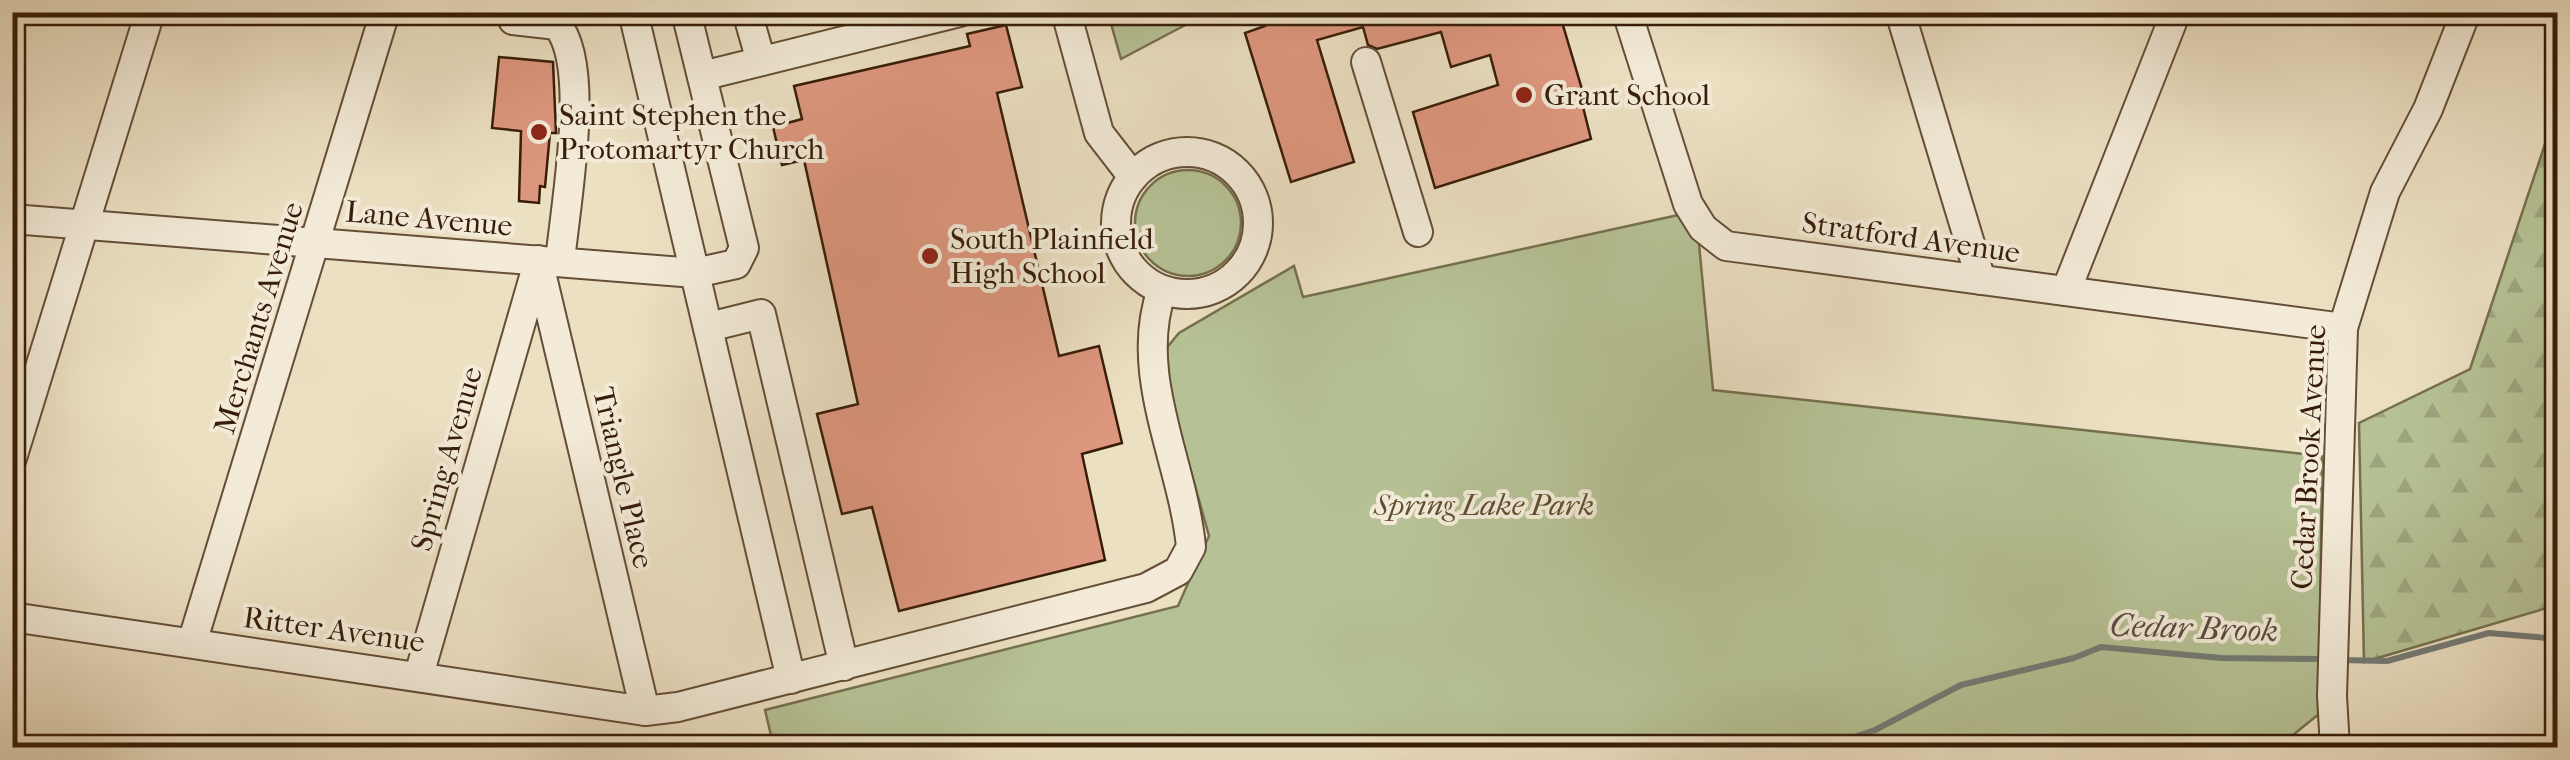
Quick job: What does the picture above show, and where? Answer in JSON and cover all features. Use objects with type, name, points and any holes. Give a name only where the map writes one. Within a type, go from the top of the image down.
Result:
[{"type":"street","points":[[12,458],[150,12]]},
{"type":"street","name":"Merchants Avenue","points":[[192,643],[385,12]]},
{"type":"street","points":[[632,12],[791,679]]},
{"type":"street","points":[[686,12],[744,248],[736,264],[695,273]]},
{"type":"street","points":[[747,12],[760,61]]},
{"type":"street","points":[[702,76],[960,12]]},
{"type":"street","points":[[1066,12],[1099,134],[1134,177]]},
{"type":"street","name":"Stratford Avenue","points":[[1628,12],[1688,204],[1703,228],[1726,246],[2344,328]]},
{"type":"street","points":[[1900,12],[1981,280]]},
{"type":"street","points":[[2066,291],[2176,12]]},
{"type":"street","name":"Cedar Brook Avenue","points":[[2335,748],[2332,696],[2344,328],[2379,206],[2428,110],[2466,12]]},
{"type":"street","points":[[513,20],[557,25],[569,39],[577,72],[549,261]]},
{"type":"street","points":[[1366,62],[1418,232]]},
{"type":"street","points":[[1177,153],[1222,162],[1253,196],[1258,226],[1251,256],[1240,272],[1205,293],[1162,290],[1133,269],[1117,233],[1123,193],[1134,177],[1148,164],[1177,153]]},
{"type":"street","name":"Lane Avenue","points":[[12,219],[695,273]]},
{"type":"street","name":"Spring Avenue","points":[[419,674],[549,261]]},
{"type":"street","name":"Triangle Place","points":[[549,261],[645,710]]},
{"type":"street","points":[[645,710],[791,679],[1146,588],[1178,571],[1191,547],[1151,360],[1153,322],[1162,290]]},
{"type":"street","points":[[709,327],[760,314],[844,666]]},
{"type":"street","name":"Ritter Avenue","points":[[12,616],[645,710]]},
{"type":"green space","points":[[1108,12],[1208,13],[1121,59]]},
{"type":"green space","points":[[2557,108],[2557,605],[2364,662],[2359,423],[2470,369]]},
{"type":"green space","points":[[1188,170],[1208,174],[1225,186],[1237,203],[1241,223],[1237,243],[1225,260],[1208,272],[1188,276],[1168,272],[1151,260],[1139,243],[1135,223],[1139,203],[1151,186],[1168,174]]},
{"type":"green space","name":"Spring Lake Park","points":[[1692,212],[1698,234],[1713,390],[2322,456],[2319,714],[2278,747],[774,748],[765,710],[1178,606],[1209,536],[1159,357],[1179,333],[1294,266],[1303,297]]},
{"type":"building","name":"Grant School","points":[[1261,12],[1559,12],[1587,106],[1583,107],[1591,139],[1435,188],[1413,112],[1498,85],[1490,55],[1451,67],[1441,32],[1377,49],[1368,45],[1363,27],[1317,40],[1354,162],[1291,182],[1245,33],[1265,26]]},
{"type":"building","name":"South Plainfield High School","points":[[1006,25],[1022,87],[997,93],[1059,356],[1099,346],[1122,443],[1082,454],[1105,560],[899,611],[872,507],[842,514],[817,414],[858,404],[804,160],[782,165],[773,127],[802,119],[794,86],[970,46],[967,34]]},
{"type":"building","name":"Saint Stephen the Protomartyr Church","points":[[499,57],[553,62],[556,133],[550,133],[545,187],[540,186],[539,203],[519,201],[521,131],[492,128]]},
{"type":"waterway","name":"Cedar Brook","points":[[2341,660],[2387,661],[2489,633],[2547,638],[2558,629]]},
{"type":"waterway","name":"Cedar Brook","points":[[1780,748],[1787,742],[1842,741],[1875,730],[1961,685],[2074,658],[2101,647],[2221,658],[2324,659]]},
{"type":"place","name":"Grant School","points":[[1524,95]]},
{"type":"place","name":"Saint Stephen the Protomartyr Church","points":[[539,132]]},
{"type":"place","name":"South Plainfield High School","points":[[930,256]]}]
